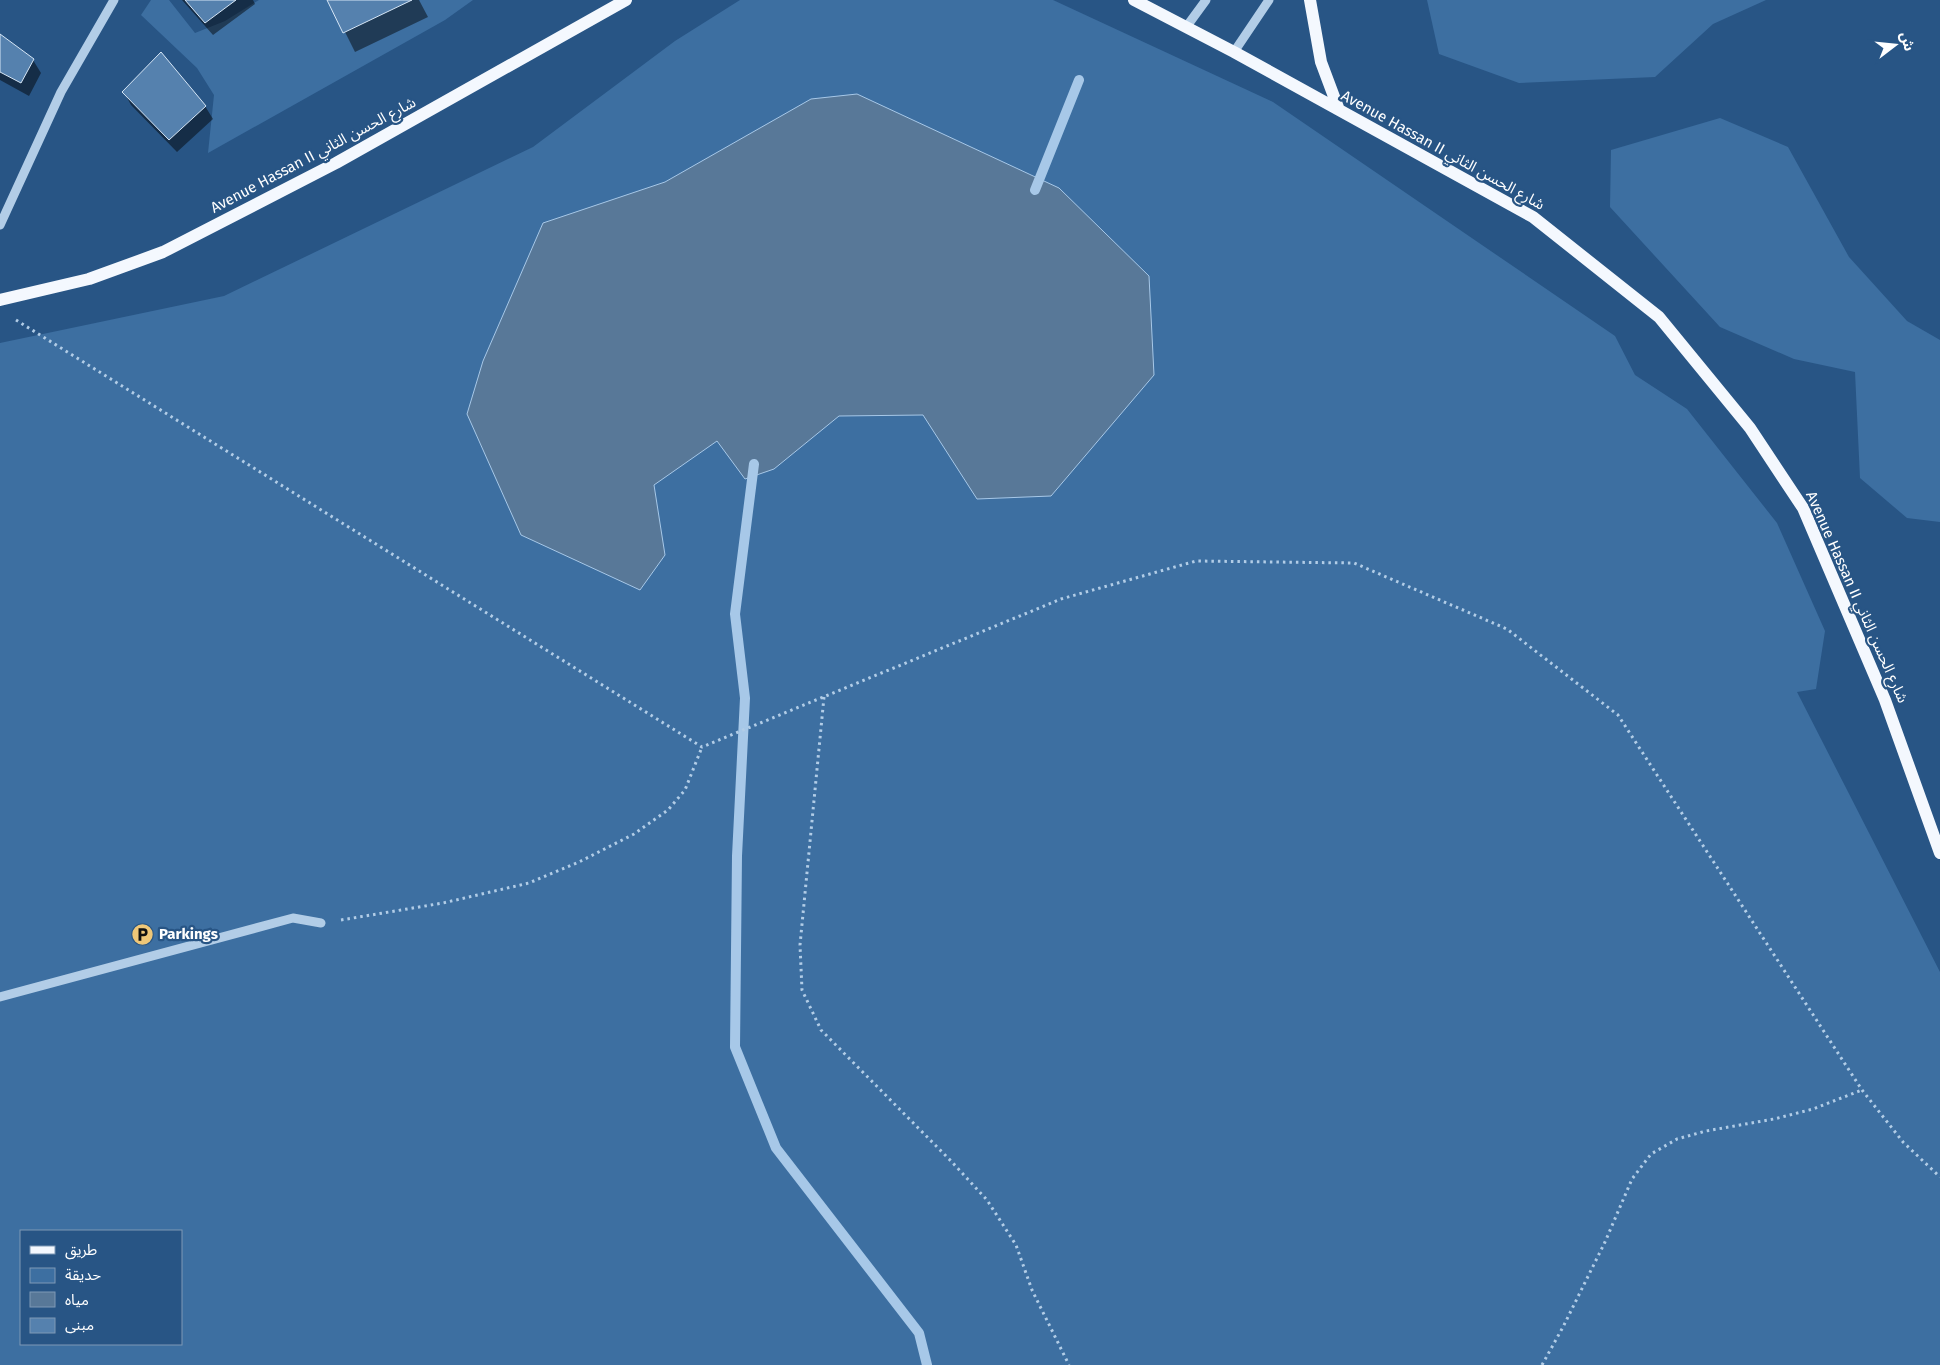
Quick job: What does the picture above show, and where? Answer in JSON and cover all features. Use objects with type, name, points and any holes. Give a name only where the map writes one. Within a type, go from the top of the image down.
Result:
[{"type":"main road","name":"Avenue Hassan II شارع الحسن الثاني","points":[[0,300],[89,279],[163,252],[336,163],[626,0]]},
{"type":"main road","name":"Avenue Hassan II شارع الحسن الثاني","points":[[1134,0],[1234,52],[1533,217],[1659,317],[1750,428],[1803,508],[1885,700],[1940,853]]},
{"type":"main road","points":[[1310,0],[1321,62],[1339,110]]},
{"type":"street","points":[[0,225],[61,92],[114,0]]},
{"type":"street","points":[[1186,26],[1206,0]]},
{"type":"street","points":[[1234,52],[1270,0]]},
{"type":"street","points":[[0,997],[293,918],[320,923]]},
{"type":"path","points":[[8,315],[702,747]]},
{"type":"path","points":[[320,923],[442,903],[529,883],[579,862],[634,834],[668,810],[685,790],[702,747],[1061,599],[1196,562],[1354,563],[1507,629],[1618,715],[1862,1090],[1903,1142],[1940,1177]]},
{"type":"path","points":[[824,697],[800,945],[802,990],[821,1030],[987,1200],[1016,1246],[1032,1290],[1069,1365]]},
{"type":"path","points":[[1542,1365],[1564,1327],[1606,1242],[1632,1179],[1651,1154],[1677,1139],[1813,1109],[1862,1090]]},
{"type":"green space","points":[[151,0],[169,0],[195,33],[225,21],[259,0],[473,0],[445,20],[208,153],[214,95],[197,68],[141,15]]},
{"type":"green space","points":[[740,0],[1053,0],[1273,102],[1615,336],[1635,375],[1687,409],[1777,523],[1825,631],[1816,689],[1797,692],[1940,972],[1940,1365],[0,1365],[0,343],[224,296],[533,147],[675,41]]},
{"type":"green space","points":[[1427,0],[1766,0],[1713,24],[1655,77],[1519,83],[1439,54]]},
{"type":"green space","points":[[1720,118],[1788,147],[1849,257],[1907,321],[1940,340],[1940,522],[1907,518],[1860,478],[1855,372],[1794,359],[1720,327],[1610,207],[1611,150]]},
{"type":"water","points":[[857,94],[1059,188],[1149,276],[1154,375],[1051,496],[977,499],[923,415],[839,416],[774,469],[745,479],[717,441],[654,485],[665,555],[640,590],[521,535],[467,414],[483,361],[543,223],[665,182],[811,99]]},
{"type":"building","points":[[185,0],[236,0],[205,23]]},
{"type":"building","points":[[327,0],[412,0],[343,33]]},
{"type":"building","points":[[0,34],[34,59],[21,83],[0,72]]},
{"type":"building","points":[[161,52],[206,106],[169,140],[122,92]]},
{"type":"waterway","points":[[1035,190],[1079,80]]},
{"type":"waterway","points":[[754,464],[735,614],[745,698],[737,856],[735,1047],[776,1148],[919,1333],[927,1365]]},
{"type":"place","name":"Parkings","points":[[143,934]]}]
